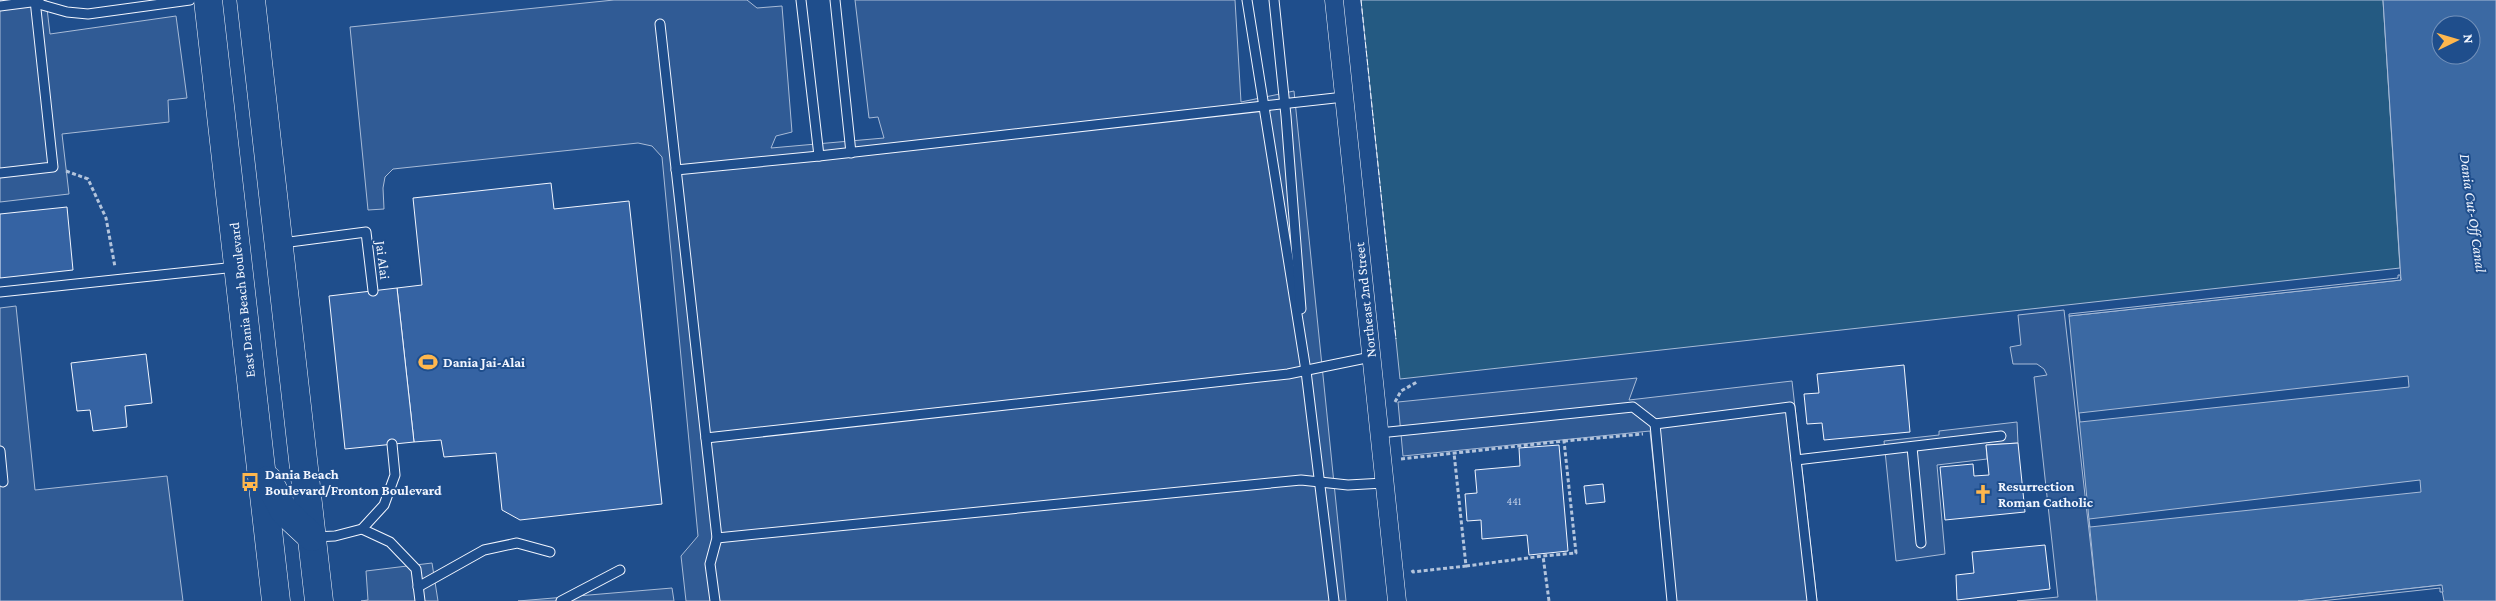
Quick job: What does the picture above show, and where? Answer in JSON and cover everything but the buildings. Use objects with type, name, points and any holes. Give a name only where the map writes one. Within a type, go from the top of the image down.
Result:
[{"type":"main road","name":"East Dania Beach Boulevard","points":[[208,0],[276,601]]},
{"type":"main road","points":[[251,0],[319,601]]},
{"type":"main road","points":[[261,467],[284,511],[312,537]]},
{"type":"street","name":"Northeast 2nd Street","points":[[1334,0],[1397,601]]},
{"type":"lane","points":[[0,6],[37,1],[67,12],[88,14],[190,0]]},
{"type":"lane","points":[[801,0],[819,156]]},
{"type":"lane","points":[[835,0],[851,153]]},
{"type":"lane","points":[[1247,0],[1306,371],[1334,601]]},
{"type":"lane","points":[[1274,0],[1285,104],[1306,371]]},
{"type":"lane","points":[[0,173],[53,167],[37,1]]},
{"type":"lane","points":[[660,24],[717,538],[710,564],[714,601]]},
{"type":"lane","points":[[676,170],[851,153],[1344,97]]},
{"type":"lane","name":"Jai Alai","points":[[278,243],[366,232],[373,291]]},
{"type":"lane","points":[[0,292],[238,267]]},
{"type":"lane","points":[[706,438],[1306,371],[1371,357]]},
{"type":"lane","points":[[1379,433],[1633,407],[1655,424],[1790,407],[1812,601]]},
{"type":"lane","points":[[1655,424],[1672,601]]},
{"type":"lane","points":[[1796,460],[2001,436]]},
{"type":"lane","points":[[312,537],[335,536],[362,529],[384,506],[395,475],[392,444]]},
{"type":"lane","points":[[1912,447],[1921,543]]},
{"type":"lane","points":[[0,450],[3,482]]},
{"type":"lane","points":[[717,538],[1301,480],[1348,486],[1384,483]]},
{"type":"lane","points":[[362,529],[390,542],[416,569],[420,601]]},
{"type":"lane","points":[[418,587],[484,550],[517,543],[550,552]]},
{"type":"lane","points":[[561,601],[620,570]]},
{"type":"path","points":[[53,167],[88,179],[106,218],[118,280]]},
{"type":"path","points":[[1417,382],[1401,391],[1395,402],[1401,460],[1564,441],[1647,434]]},
{"type":"path","points":[[1412,563],[1412,572],[1576,553],[1564,441]]},
{"type":"path","points":[[1454,453],[1466,566]]},
{"type":"path","points":[[1460,509],[1466,508]]},
{"type":"path","points":[[1544,556],[1549,601]]},
{"type":"shaded area","points":[[0,0],[46,0],[50,34],[176,16],[187,98],[168,100],[169,122],[62,134],[69,194],[0,202]]},
{"type":"shaded area","points":[[614,0],[747,0],[757,8],[782,6],[792,132],[776,136],[771,148],[884,138],[878,117],[869,118],[855,0],[1235,0],[1241,102],[1294,91],[1346,601],[686,601],[681,556],[698,536],[662,157],[652,146],[638,143],[393,169],[385,177],[383,188],[384,209],[368,210],[350,27]]},
{"type":"shaded area","points":[[1361,0],[2383,0],[2400,268],[1400,379]]},
{"type":"shaded area","points":[[16,306],[35,490],[167,476],[183,601],[0,601],[0,308]]},
{"type":"shaded area","points":[[2064,310],[2097,601],[2017,601],[2058,597],[2034,377],[2047,375],[2044,369],[2037,364],[2013,364],[2010,347],[2021,345],[2018,315]]},
{"type":"shaded area","points":[[1637,378],[1629,400],[1792,381],[1817,601],[1668,601],[1650,431],[1403,456],[1398,402]]},
{"type":"shaded area","points":[[2017,422],[2018,443],[1986,445],[1987,459],[1937,465],[1945,554],[1896,561],[1884,441],[1939,435],[1939,431]]},
{"type":"shaded area","points":[[432,563],[438,601],[361,601],[368,600],[366,571]]},
{"type":"shaded area","points":[[672,588],[674,601],[518,601]]},
{"type":"water","name":"Dania Cut-Off Canal","points":[[2383,0],[2496,0],[2496,601],[2444,601],[2441,585],[2298,601],[2097,601],[2069,316],[2401,280]]},
{"type":"pier","points":[[2398,275],[2400,275],[2401,280],[2069,316],[2069,314],[2398,278]]},
{"type":"pier","points":[[2408,376],[2409,387],[2080,422],[2079,413]]},
{"type":"pier","points":[[2420,480],[2421,492],[2090,527],[2089,519]]},
{"type":"pier","points":[[2442,585],[2443,592],[2440,592],[2440,588],[2321,601],[2298,601]]},
{"type":"fence","points":[[1361,0],[1396,339]]},
{"type":"place","name":"Dania Jai-Alai","points":[[428,362]]},
{"type":"place","name":"Dania Beach Boulevard/Fronton Boulevard","points":[[250,482]]},
{"type":"place","name":"Resurrection Roman Catholic","points":[[1983,494]]}]
